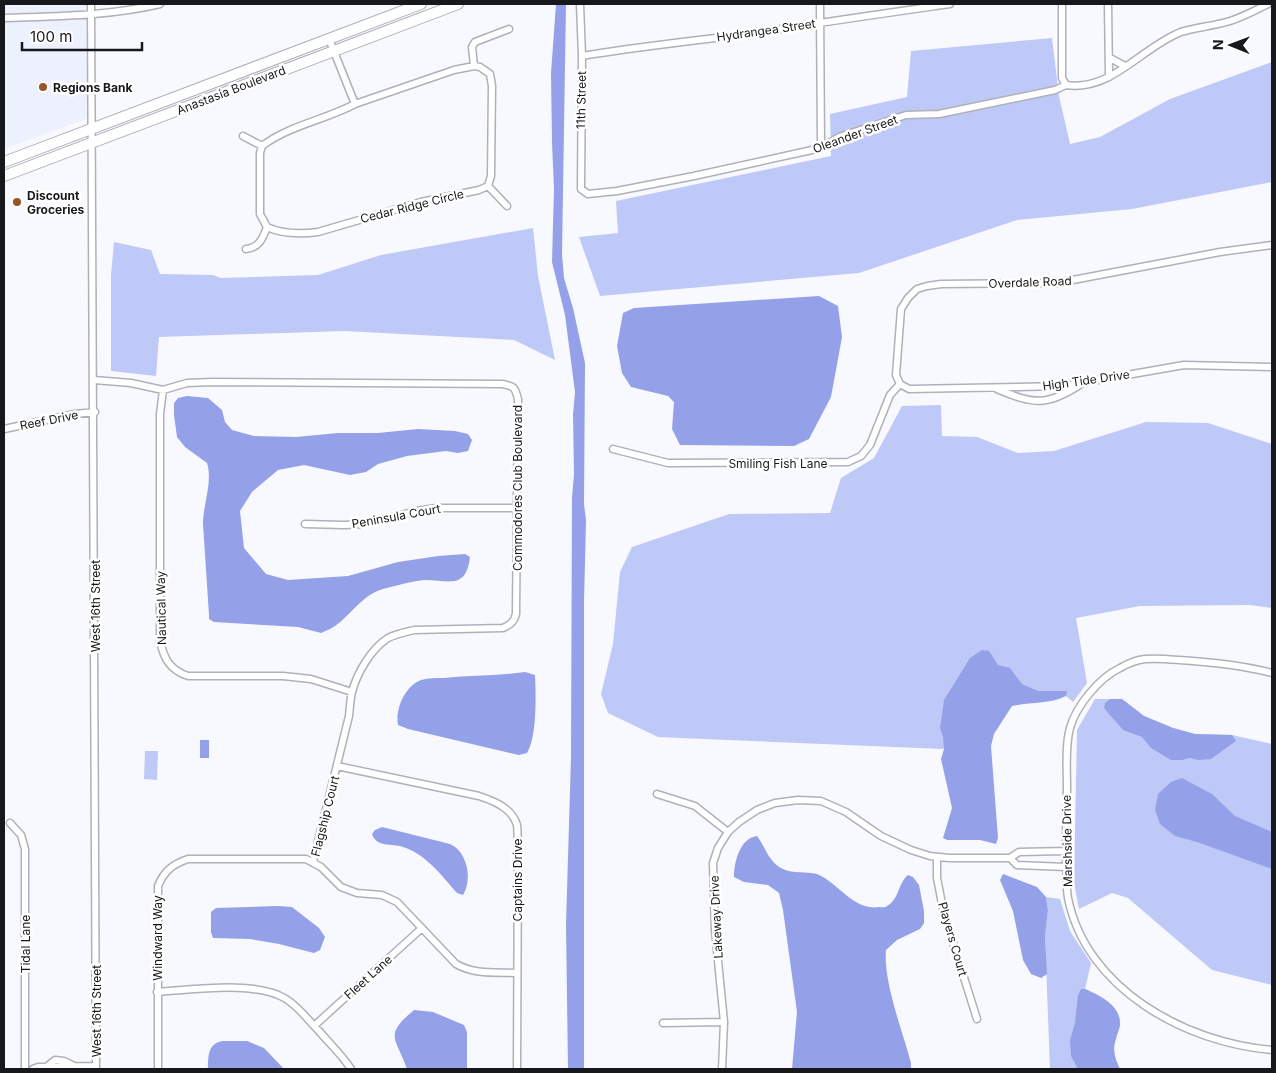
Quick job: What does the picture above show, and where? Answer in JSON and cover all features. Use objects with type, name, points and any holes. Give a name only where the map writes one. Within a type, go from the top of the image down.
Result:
[{"type":"main road","name":"Anastasia Boulevard","points":[[4,162],[421,4]]},
{"type":"main road","name":"Anastasia Boulevard","points":[[4,176],[458,4]]},
{"type":"street","name":"West 16th Street","points":[[91,4],[96,1068]]},
{"type":"street","points":[[4,18],[91,14],[123,11],[160,4]]},
{"type":"street","name":"11th Street","points":[[580,4],[582,56],[580,189],[586,193]]},
{"type":"street","points":[[820,4],[821,148]]},
{"type":"street","name":"Hydrangea Street","points":[[582,56],[641,46],[782,29],[950,4]]},
{"type":"street","points":[[1062,4],[1062,78],[1066,85]]},
{"type":"street","points":[[1108,4],[1109,77]]},
{"type":"street","name":"Oleander Street","points":[[586,193],[599,194],[617,191],[821,148],[839,137],[906,115],[938,114],[1054,90],[1066,85],[1077,87],[1092,84],[1109,77],[1152,48],[1181,33],[1230,21],[1268,4]]},
{"type":"street","points":[[474,66],[472,47],[474,42],[509,29]]},
{"type":"street","points":[[329,39],[355,104]]},
{"type":"street","points":[[1110,58],[1126,66]]},
{"type":"street","points":[[246,249],[258,245],[267,227],[260,214],[260,153],[262,146],[272,138],[296,126],[454,70],[474,66],[480,67],[490,74],[492,86],[491,176],[488,186],[507,206]]},
{"type":"street","points":[[243,136],[262,146]]},
{"type":"street","name":"Cedar Ridge Circle","points":[[267,227],[305,233],[318,232],[421,202],[479,190],[488,186]]},
{"type":"street","name":"Overdale Road","points":[[900,384],[896,375],[901,309],[908,298],[917,290],[927,286],[941,284],[1057,283],[1220,252],[1272,245]]},
{"type":"street","name":"High Tide Drive","points":[[900,384],[909,389],[1064,386],[1184,365],[1272,367]]},
{"type":"street","name":"Commodores Club Boulevard","points":[[94,380],[131,383],[163,390],[187,383],[212,382],[472,383],[502,384],[513,386],[516,390],[518,399],[516,614],[509,626],[503,628],[414,630],[389,638],[370,656],[352,692],[349,716],[337,766]]},
{"type":"street","points":[[993,388],[1022,399],[1042,401],[1062,395],[1085,382]]},
{"type":"street","name":"Smiling Fish Lane","points":[[613,449],[668,463],[848,462],[861,456],[870,445],[890,395],[900,384]]},
{"type":"street","name":"Nautical Way","points":[[163,390],[160,432],[160,641],[163,656],[178,673],[188,676],[283,676],[310,679],[352,692]]},
{"type":"street","name":"Reef Drive","points":[[6,429],[75,414],[94,412]]},
{"type":"street","points":[[4,436],[6,429]]},
{"type":"street","name":"Peninsula Court","points":[[305,524],[364,524],[436,508],[517,508]]},
{"type":"street","name":"Marshside Drive","points":[[1272,673],[1248,667],[1193,661],[1144,659],[1112,671],[1087,697],[1077,712],[1070,728],[1067,749],[1066,851],[1068,896],[1081,935],[1098,962],[1122,989],[1159,1014],[1207,1037],[1233,1044],[1272,1050]]},
{"type":"street","name":"Flagship Court","points":[[337,766],[314,862],[341,888],[357,893],[382,895],[397,902],[456,964],[464,969],[479,972],[516,972]]},
{"type":"street","name":"Captains Drive","points":[[337,766],[479,796],[502,806],[513,818],[517,825],[518,841],[517,1069]]},
{"type":"street","points":[[657,794],[695,806],[728,832]]},
{"type":"street","name":"Lakeway Drive","points":[[722,1069],[724,1022],[716,949],[713,863],[718,848],[728,832],[757,810],[775,802],[798,800],[821,802],[846,812],[881,836],[911,850],[937,856],[1010,858],[1019,852],[1066,851]]},
{"type":"street","name":"Tidal Lane","points":[[10,823],[21,835],[25,849],[25,1069]]},
{"type":"street","name":"Players Court","points":[[937,856],[937,878],[944,914],[977,1019]]},
{"type":"street","name":"Windward Way","points":[[158,1069],[157,894],[161,878],[172,866],[188,859],[298,858],[314,862]]},
{"type":"street","name":"Lakeway Drive","points":[[1010,858],[1017,865],[1066,867]]},
{"type":"street","name":"Fleet Lane","points":[[314,1026],[422,928]]},
{"type":"street","points":[[157,992],[249,988],[265,990],[288,1000],[297,1007],[351,1069]]},
{"type":"street","points":[[663,1023],[724,1022]]},
{"type":"street","points":[[33,1069],[38,1067],[75,1066],[96,1068]]},
{"type":"shaded area","points":[[4,4],[86,4],[88,118],[4,149]]},
{"type":"shaded area","points":[[556,4],[566,4],[562,254],[564,278],[573,308],[585,363],[584,1069],[568,1069],[566,925],[571,757],[572,498],[575,392],[565,315],[552,262],[554,189],[551,73]]},
{"type":"shaded area","points":[[1052,38],[1059,96],[1070,144],[1100,137],[1170,99],[1272,62],[1272,182],[1132,209],[1017,220],[859,273],[600,296],[579,237],[618,233],[616,201],[831,156],[830,114],[907,97],[911,51]]},
{"type":"shaded area","points":[[533,228],[538,276],[555,360],[514,340],[344,331],[159,337],[156,376],[111,371],[111,275],[114,242],[151,250],[160,274],[213,275],[221,278],[318,275],[381,255]]},
{"type":"shaded area","points":[[819,296],[838,306],[842,337],[831,397],[809,439],[794,446],[680,445],[672,429],[674,402],[668,396],[631,387],[622,373],[617,346],[623,313],[634,308]]},
{"type":"shaded area","points":[[187,396],[208,398],[222,410],[225,422],[232,430],[254,436],[296,437],[418,429],[455,431],[468,434],[472,440],[468,451],[458,453],[446,451],[407,456],[378,464],[366,472],[350,475],[304,465],[278,470],[252,492],[240,511],[244,548],[266,574],[288,580],[348,576],[398,562],[465,554],[470,557],[465,575],[455,581],[425,580],[406,583],[371,594],[335,626],[321,633],[298,627],[214,622],[209,619],[203,524],[209,470],[207,463],[185,447],[177,437],[174,415],[174,403],[178,398]]},
{"type":"shaded area","points":[[941,405],[942,436],[977,437],[1018,453],[1054,451],[1146,422],[1208,423],[1272,444],[1272,608],[1250,605],[1140,606],[1076,618],[1087,683],[1073,702],[1066,696],[1066,691],[1039,691],[1022,684],[943,749],[658,737],[608,713],[601,694],[613,644],[620,572],[632,547],[729,514],[830,513],[841,478],[874,458],[902,406]]},
{"type":"shaded area","points":[[982,650],[989,651],[998,665],[1010,668],[1022,684],[1039,691],[1067,691],[1066,696],[1060,699],[1012,706],[994,734],[991,746],[998,838],[996,844],[980,840],[947,840],[943,838],[952,808],[941,759],[944,749],[940,728],[944,700],[970,658]]},
{"type":"shaded area","points":[[525,672],[535,675],[536,704],[533,737],[527,753],[519,755],[398,725],[398,712],[402,699],[410,687],[421,680]]},
{"type":"shaded area","points":[[1095,699],[1122,699],[1144,716],[1173,728],[1195,734],[1232,735],[1272,744],[1272,985],[1212,970],[1128,898],[1112,893],[1079,909],[1074,883],[1077,730]]},
{"type":"shaded area","points":[[1110,699],[1122,699],[1144,716],[1173,728],[1195,734],[1232,735],[1236,741],[1211,759],[1198,760],[1190,758],[1171,760],[1151,748],[1142,737],[1123,730],[1104,708],[1105,703]]},
{"type":"shaded area","points":[[200,740],[209,740],[209,758],[200,758]]},
{"type":"shaded area","points":[[145,751],[158,751],[157,780],[144,779]]},
{"type":"shaded area","points":[[1182,778],[1212,794],[1235,816],[1272,832],[1272,869],[1175,836],[1160,824],[1155,810],[1158,794],[1171,782]]},
{"type":"shaded area","points":[[382,827],[450,844],[456,848],[461,853],[467,866],[468,881],[463,895],[457,893],[433,866],[419,855],[403,847],[377,841],[372,834],[375,830]]},
{"type":"shaded area","points":[[757,836],[771,859],[778,866],[791,871],[817,874],[861,905],[886,907],[894,900],[902,882],[908,875],[913,877],[919,885],[924,911],[924,923],[920,929],[897,940],[886,950],[890,992],[911,1063],[911,1069],[792,1069],[797,1012],[779,893],[768,885],[744,882],[734,877],[735,865],[742,846],[746,841]]},
{"type":"shaded area","points":[[1003,874],[1037,887],[1046,897],[1048,910],[1045,937],[1047,974],[1041,978],[1031,974],[1023,960],[1013,911],[1000,880]]},
{"type":"shaded area","points":[[1046,897],[1060,899],[1070,931],[1091,963],[1085,989],[1108,1001],[1119,1017],[1120,1026],[1114,1042],[1114,1049],[1120,1069],[1050,1069],[1045,937],[1048,910]]},
{"type":"shaded area","points":[[292,907],[319,928],[325,937],[320,950],[314,953],[250,939],[213,938],[211,932],[211,912],[216,908]]},
{"type":"shaded area","points":[[1081,989],[1085,989],[1108,1001],[1119,1017],[1120,1023],[1114,1051],[1120,1069],[1078,1069],[1071,1056],[1070,1040],[1075,1023],[1078,995]]},
{"type":"shaded area","points":[[414,1010],[433,1012],[464,1025],[467,1032],[467,1069],[407,1069],[396,1043],[395,1032],[404,1019]]},
{"type":"shaded area","points":[[223,1041],[247,1041],[264,1048],[284,1069],[208,1069],[209,1055],[212,1047],[214,1044]]},
{"type":"place","name":"Regions Bank","points":[[43,87]]},
{"type":"place","name":"Discount Groceries","points":[[17,202]]}]
